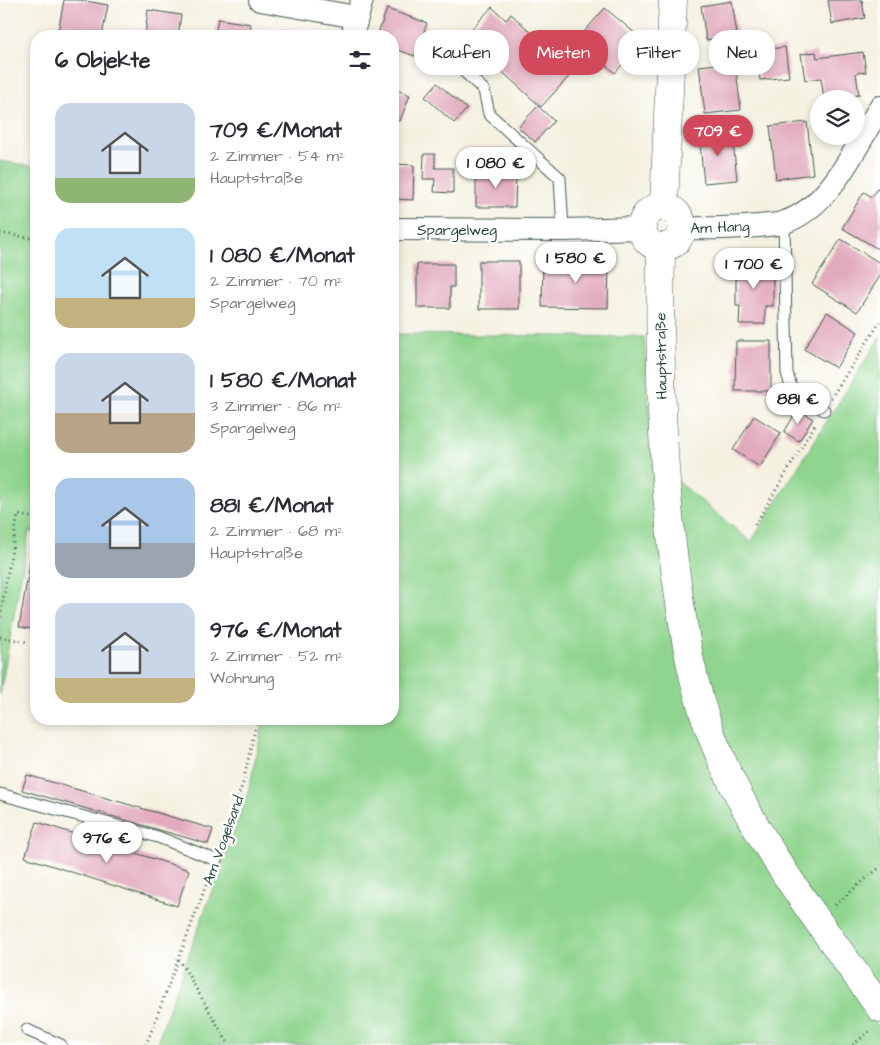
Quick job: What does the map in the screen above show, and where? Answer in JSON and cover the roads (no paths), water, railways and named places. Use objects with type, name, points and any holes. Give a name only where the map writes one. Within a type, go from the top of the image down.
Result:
[{"type":"street","points":[[260,0],[356,18]]},
{"type":"street","points":[[664,206],[673,0]]},
{"type":"street","name":"Am Hang","points":[[683,228],[717,229],[784,223],[803,214],[818,202],[831,187],[880,107]]},
{"type":"street","points":[[664,206],[678,214],[683,228],[676,242],[651,237],[644,218],[650,210],[664,206]]},
{"type":"street","name":"Spargelweg","points":[[399,229],[563,230],[651,237]]},
{"type":"street","name":"Hauptstraße","points":[[651,237],[671,541],[693,679],[710,734],[736,792],[768,847],[818,920],[877,1018]]},
{"type":"lane","points":[[468,75],[484,90],[489,114],[560,178],[563,230]]},
{"type":"lane","points":[[784,223],[787,374],[792,390],[824,410]]},
{"type":"lane","points":[[0,794],[158,837],[216,860]]},
{"type":"lane","points":[[27,1030],[62,1045]]}]
